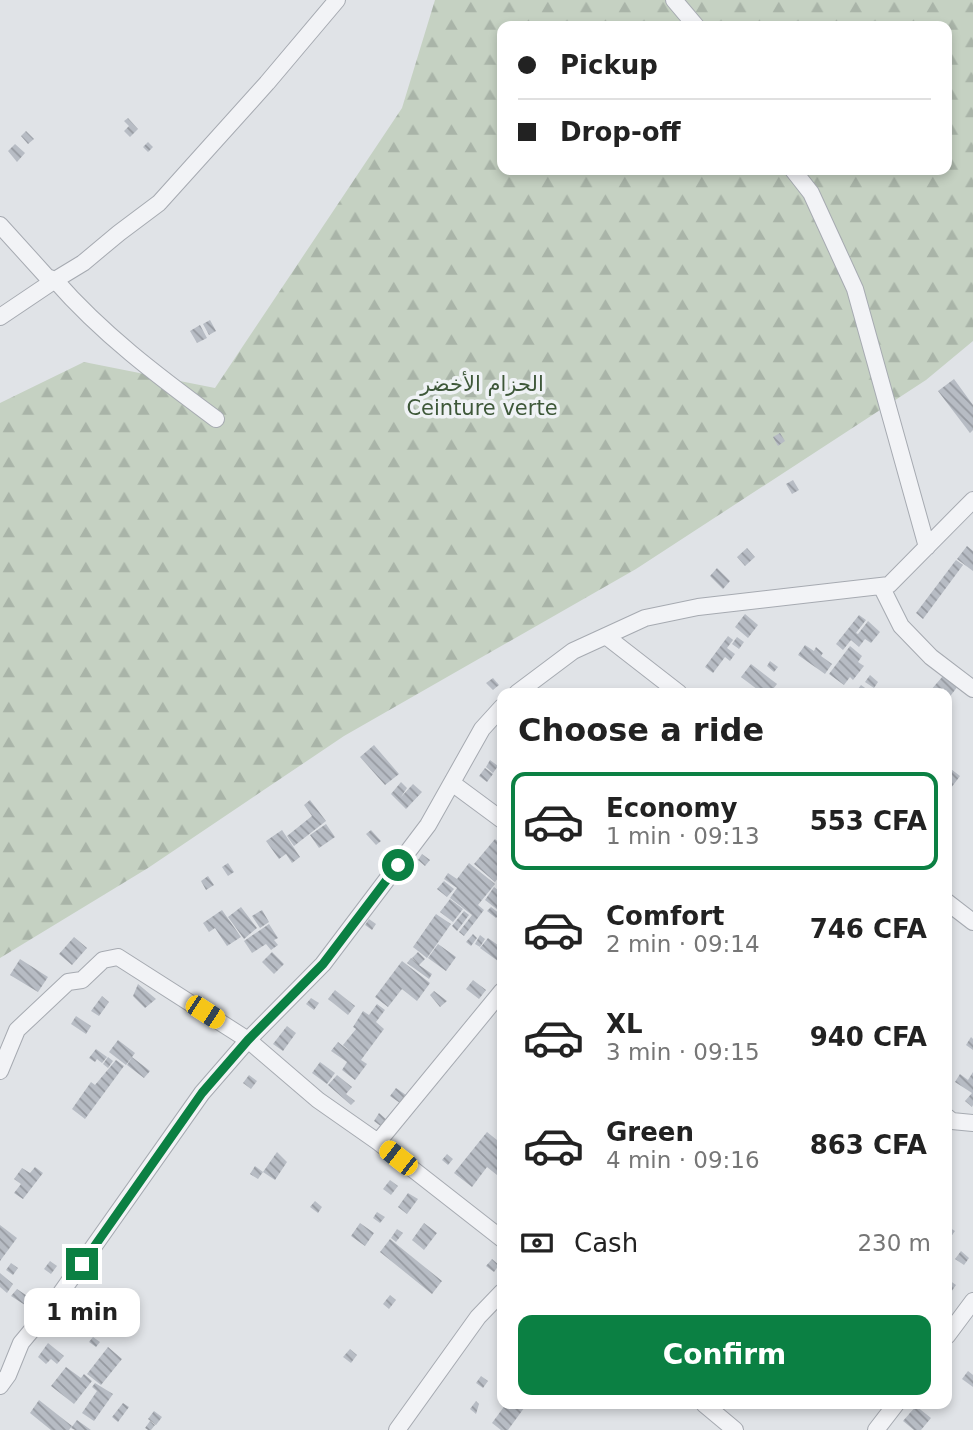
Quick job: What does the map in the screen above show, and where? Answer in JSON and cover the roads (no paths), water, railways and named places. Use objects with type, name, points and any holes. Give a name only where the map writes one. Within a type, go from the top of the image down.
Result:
[{"type":"street","points":[[0,317],[83,263],[159,203],[337,0]]},
{"type":"street","points":[[674,0],[692,21]]},
{"type":"street","points":[[797,175],[811,193],[855,289],[927,547]]},
{"type":"street","points":[[0,225],[47,277],[55,280],[81,310],[126,351],[216,419]]},
{"type":"street","points":[[524,688],[573,651],[645,618],[698,607],[889,585],[973,500]]},
{"type":"street","points":[[881,586],[901,626],[931,657],[973,689]]},
{"type":"street","points":[[607,637],[673,688]]},
{"type":"street","points":[[0,1386],[8,1376],[21,1343],[51,1307],[202,1093],[248,1040],[323,964],[428,825],[482,729],[497,713]]},
{"type":"street","points":[[452,783],[497,816]]},
{"type":"street","points":[[952,906],[973,922]]},
{"type":"street","points":[[0,1071],[17,1030],[68,982],[82,979],[103,960],[118,957],[248,1040],[318,1100],[378,1142],[497,1235]]},
{"type":"street","points":[[378,1142],[497,997]]},
{"type":"street","points":[[952,1120],[973,1122]]},
{"type":"street","points":[[397,1430],[478,1317],[497,1297]]},
{"type":"street","points":[[952,1329],[973,1301]]},
{"type":"street","points":[[711,1409],[735,1430]]},
{"type":"street","points":[[876,1430],[892,1409]]},
{"type":"park label","name":"الحزام الأخضر Ceinture verte","points":[[482,396]]}]
